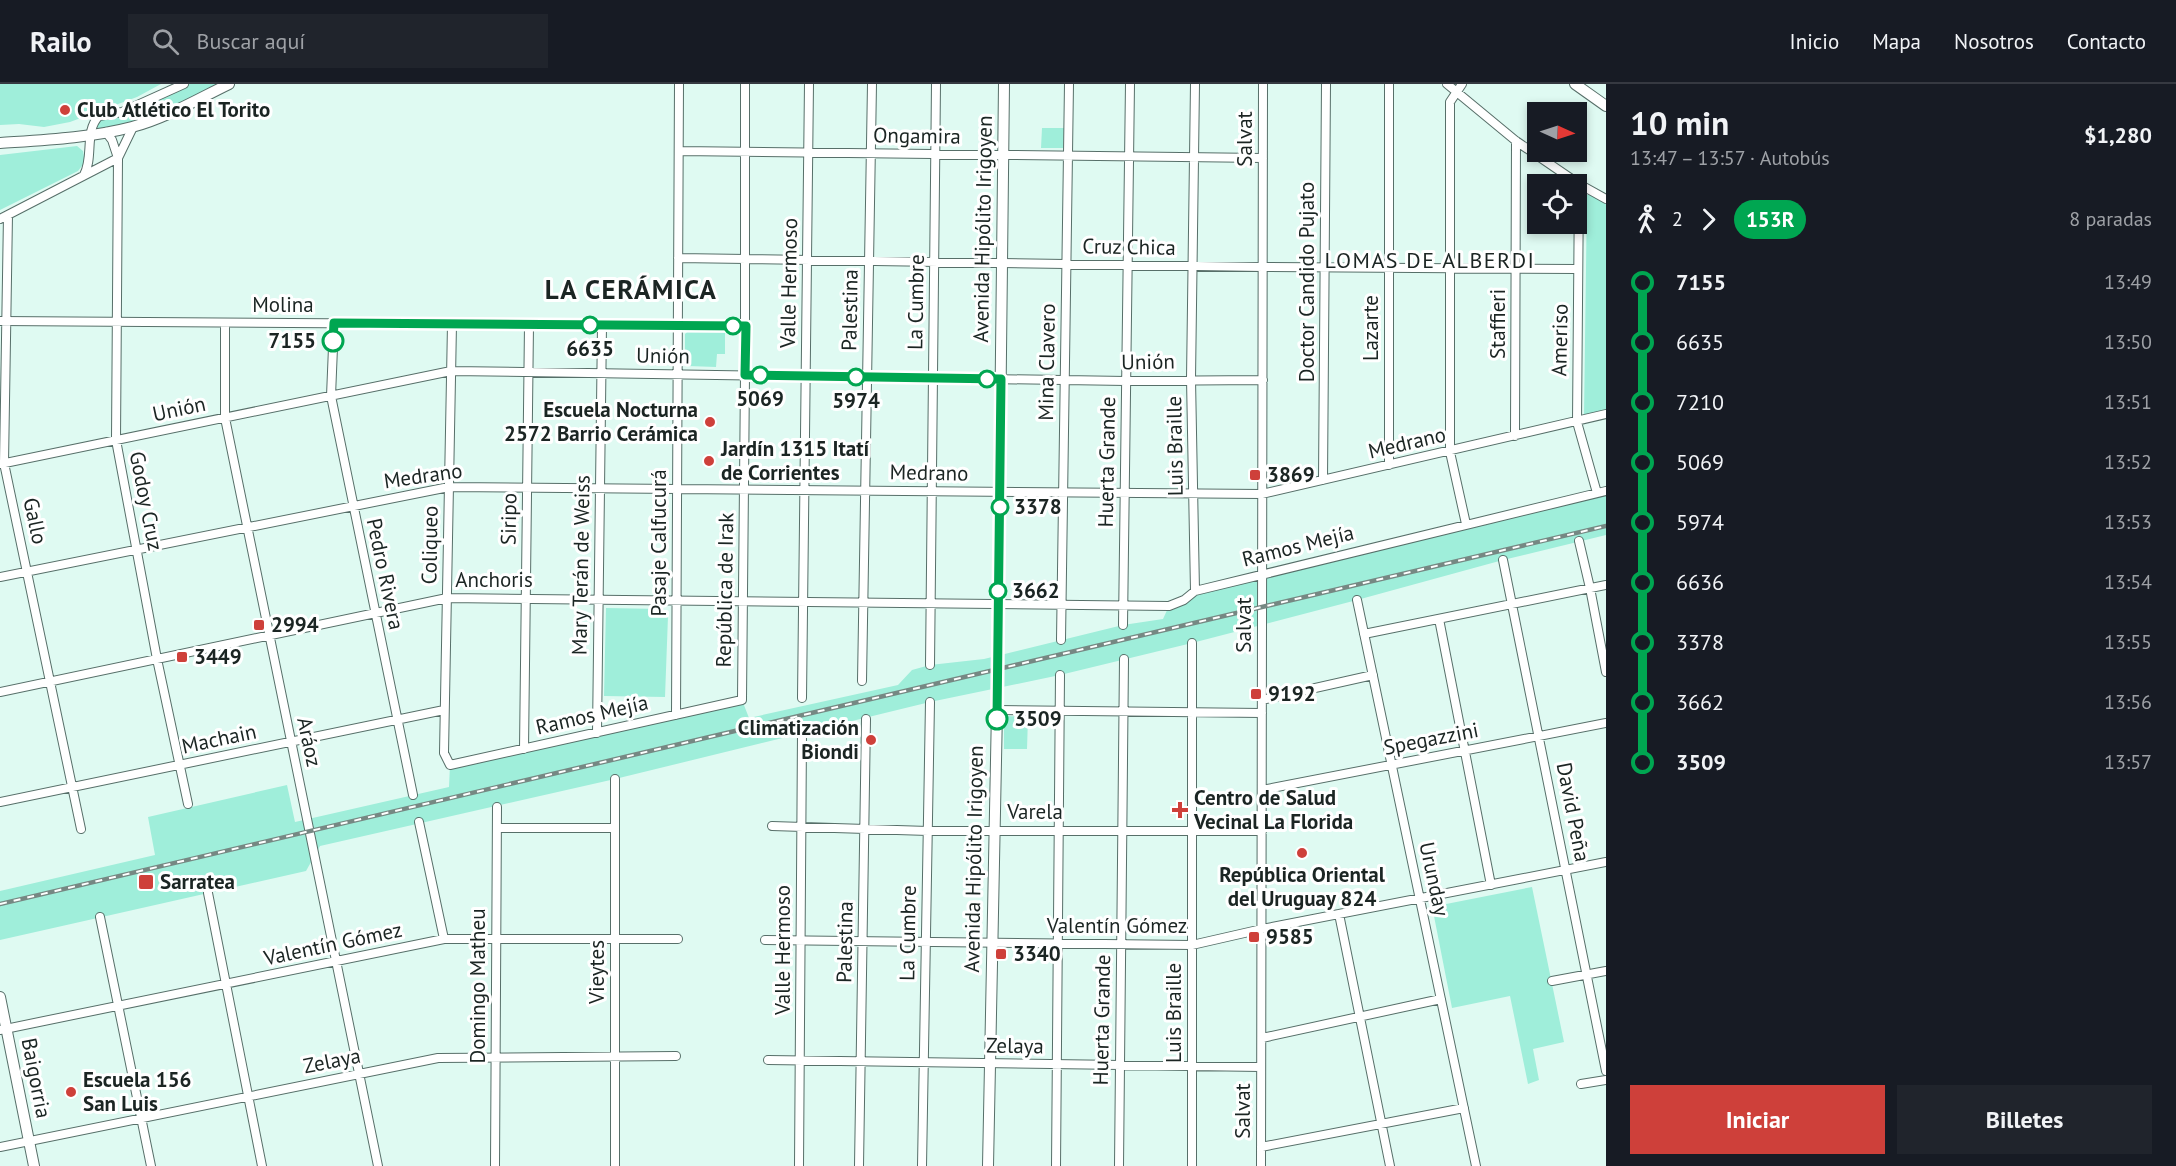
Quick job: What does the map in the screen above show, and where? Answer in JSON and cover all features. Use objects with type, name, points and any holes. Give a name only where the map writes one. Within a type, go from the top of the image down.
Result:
[{"type":"street","points":[[83,176],[88,168],[94,121],[99,116],[122,112],[184,84]]},
{"type":"street","points":[[0,143],[91,134],[133,127],[167,114],[229,84]]},
{"type":"street","name":"Pasaje Calfucurá","points":[[676,715],[679,84]]},
{"type":"street","name":"República de Irak","points":[[742,700],[746,326],[745,84]]},
{"type":"street","name":"Valle Hermoso","points":[[802,698],[809,84]]},
{"type":"street","name":"Palestina","points":[[862,681],[872,84]]},
{"type":"street","name":"La Cumbre","points":[[930,665],[936,84]]},
{"type":"street","name":"Avenida Hipólito Irigoyen","points":[[988,1166],[997,710],[1005,84]]},
{"type":"street","name":"Mina Clavero","points":[[1061,640],[1069,84]]},
{"type":"street","name":"Huerta Grande","points":[[1123,625],[1130,84]]},
{"type":"street","name":"Luis Braille","points":[[1195,84],[1191,380],[1195,591]]},
{"type":"street","name":"Salvat","points":[[1261,1166],[1263,84]]},
{"type":"street","name":"Doctor Candido Pujato","points":[[1323,480],[1326,84]]},
{"type":"street","name":"Lazarte","points":[[1389,84],[1389,465]]},
{"type":"street","points":[[1447,84],[1459,87],[1516,141],[1565,174]]},
{"type":"street","points":[[1575,84],[1606,106]]},
{"type":"street","points":[[1459,87],[1450,102],[1450,452],[1466,524]]},
{"type":"street","points":[[4,217],[118,158],[133,127]]},
{"type":"street","name":"Godoy Cruz","points":[[106,132],[112,140],[118,158],[116,440],[157,659],[188,804]]},
{"type":"street","name":"Staffieri","points":[[1515,436],[1516,141]]},
{"type":"street","name":"Ongamira","points":[[679,151],[1263,158]]},
{"type":"street","points":[[1587,188],[1606,199]]},
{"type":"street","name":"Gallo","points":[[4,217],[2,464],[81,829]]},
{"type":"street","name":"Ameriso","points":[[1579,234],[1577,422],[1597,493]]},
{"type":"street","name":"Cruz Chica","points":[[678,258],[1263,267],[1578,269]]},
{"type":"street","name":"Molina","points":[[3,321],[746,326]]},
{"type":"street","name":"Aráoz","points":[[225,323],[225,418],[378,1166]]},
{"type":"street","name":"Pedro Rivera","points":[[334,323],[331,396],[413,795]]},
{"type":"street","name":"Coliqueo","points":[[450,765],[444,753],[444,710],[452,324]]},
{"type":"street","name":"Siripo","points":[[524,749],[529,325]]},
{"type":"street","name":"Mary Terán de Weiss","points":[[597,733],[602,325]]},
{"type":"street","name":"Unión","points":[[2,464],[451,371],[1126,381],[1263,380]]},
{"type":"street","name":"Medrano","points":[[0,577],[449,486],[1262,494],[1606,414]]},
{"type":"street","name":"Ramos Mejía","points":[[998,604],[1169,606],[1184,600],[1195,591],[1262,573],[1606,491]]},
{"type":"street","points":[[1579,541],[1606,672]]},
{"type":"street","name":"David Peña","points":[[1503,560],[1606,1071]]},
{"type":"street","points":[[1364,634],[1606,585]]},
{"type":"street","name":"Anchoris","points":[[0,692],[447,598],[998,604]]},
{"type":"street","name":"Urunday","points":[[1357,600],[1476,1166]]},
{"type":"street","points":[[1439,619],[1491,885]]},
{"type":"street","name":"Luis Braille","points":[[1192,643],[1192,1166]]},
{"type":"street","name":"Huerta Grande","points":[[1119,1166],[1124,659]]},
{"type":"street","points":[[1056,1166],[1060,675]]},
{"type":"street","points":[[1262,700],[1373,675]]},
{"type":"street","name":"Ramos Mejía","points":[[450,765],[742,700]]},
{"type":"street","name":"La Cumbre","points":[[922,1166],[930,702]]},
{"type":"street","name":"Machain","points":[[0,802],[444,710]]},
{"type":"street","points":[[997,710],[1262,713]]},
{"type":"street","name":"Palestina","points":[[860,1166],[866,719]]},
{"type":"street","name":"Spegazzini","points":[[1262,790],[1606,723]]},
{"type":"street","name":"Valle Hermoso","points":[[799,1166],[802,734]]},
{"type":"street","name":"Vieytes","points":[[615,779],[615,1166]]},
{"type":"street","name":"Domingo Matheu","points":[[495,1166],[497,807]]},
{"type":"street","points":[[419,822],[444,939]]},
{"type":"street","name":"Varela","points":[[772,826],[928,831],[1262,831]]},
{"type":"street","points":[[497,828],[615,828]]},
{"type":"street","name":"Valentín Gómez","points":[[765,940],[1192,945],[1262,929],[1606,862]]},
{"type":"street","points":[[208,893],[262,1166]]},
{"type":"street","points":[[1339,914],[1390,1166]]},
{"type":"street","points":[[100,918],[151,1166]]},
{"type":"street","name":"Valentín Gómez","points":[[3,1030],[444,939],[678,939]]},
{"type":"street","points":[[1552,981],[1606,971]]},
{"type":"street","name":"Baigorria","points":[[0,997],[3,1030],[34,1166]]},
{"type":"street","points":[[1262,1038],[1441,999]]},
{"type":"street","name":"Zelaya","points":[[0,1147],[438,1058],[676,1056]]},
{"type":"street","name":"Zelaya","points":[[768,1060],[1261,1067]]},
{"type":"street","points":[[1581,1083],[1606,1080]]},
{"type":"street","points":[[1261,1147],[1464,1108]]},
{"type":"green space","points":[[0,84],[161,84],[137,97],[70,122],[44,127],[19,124],[0,125]]},
{"type":"green space","points":[[184,84],[229,84],[167,114],[91,134],[94,121]]},
{"type":"green space","points":[[1042,128],[1064,128],[1063,148],[1041,148]]},
{"type":"green space","points":[[77,146],[83,151],[85,162],[78,171],[0,210],[0,155]]},
{"type":"green space","points":[[1592,194],[1606,202],[1606,410],[1584,415],[1587,234],[1587,195]]},
{"type":"green space","points":[[688,331],[725,332],[725,354],[717,354],[716,367],[685,364],[685,334]]},
{"type":"green space","points":[[1606,491],[1606,535],[1060,675],[930,702],[615,779],[320,846],[306,871],[0,940],[0,891],[155,855],[148,817],[287,785],[295,822],[449,787],[450,765],[742,700],[749,718],[898,685],[912,670],[930,665],[984,659],[1123,625],[1163,619],[1169,606],[1195,591]]},
{"type":"green space","points":[[606,608],[662,609],[668,616],[665,697],[604,696]]},
{"type":"green space","points":[[1004,716],[1028,717],[1027,749],[1004,749]]},
{"type":"green space","points":[[1532,887],[1564,1042],[1533,1049],[1539,1080],[1528,1084],[1510,996],[1452,1008],[1433,911],[1436,906]]},
{"type":"railway","points":[[0,904],[1606,526]]},
{"type":"bus line","name":"153R","points":[[333,341],[334,323],[746,326],[745,375],[1001,379],[997,719]]},
{"type":"place","name":"Club Atlético El Torito","points":[[65,110]]},
{"type":"place","name":"6635","points":[[590,325]]},
{"type":"place","name":"7155","points":[[333,341]]},
{"type":"place","name":"5069","points":[[760,375]]},
{"type":"place","name":"5974","points":[[856,377]]},
{"type":"place","name":"Escuela Nocturna 2572 Barrio Cerámica","points":[[710,422]]},
{"type":"place","name":"Jardín 1315 Itatí de Corrientes","points":[[709,461]]},
{"type":"place","name":"3869","points":[[1255,475]]},
{"type":"place","name":"3378","points":[[1000,507]]},
{"type":"place","name":"3662","points":[[998,591]]},
{"type":"place","name":"2994","points":[[259,625]]},
{"type":"place","name":"3449","points":[[182,657]]},
{"type":"place","name":"9192","points":[[1256,694]]},
{"type":"place","name":"3509","points":[[997,719]]},
{"type":"place","name":"Climatización Biondi","points":[[871,740]]},
{"type":"place","name":"Centro de Salud Vecinal La Florida","points":[[1180,810]]},
{"type":"place","name":"República Oriental del Uruguay 824","points":[[1302,853]]},
{"type":"place","name":"Sarratea","points":[[146,882]]},
{"type":"place","name":"9585","points":[[1254,937]]},
{"type":"place","name":"3340","points":[[1001,954]]},
{"type":"place","name":"Escuela 156 San Luis","points":[[71,1092]]},
{"type":"district","name":"LOMAS DE ALBERDI","points":[[1430,260]]},
{"type":"district","name":"LA CERÁMICA","points":[[631,290]]}]
